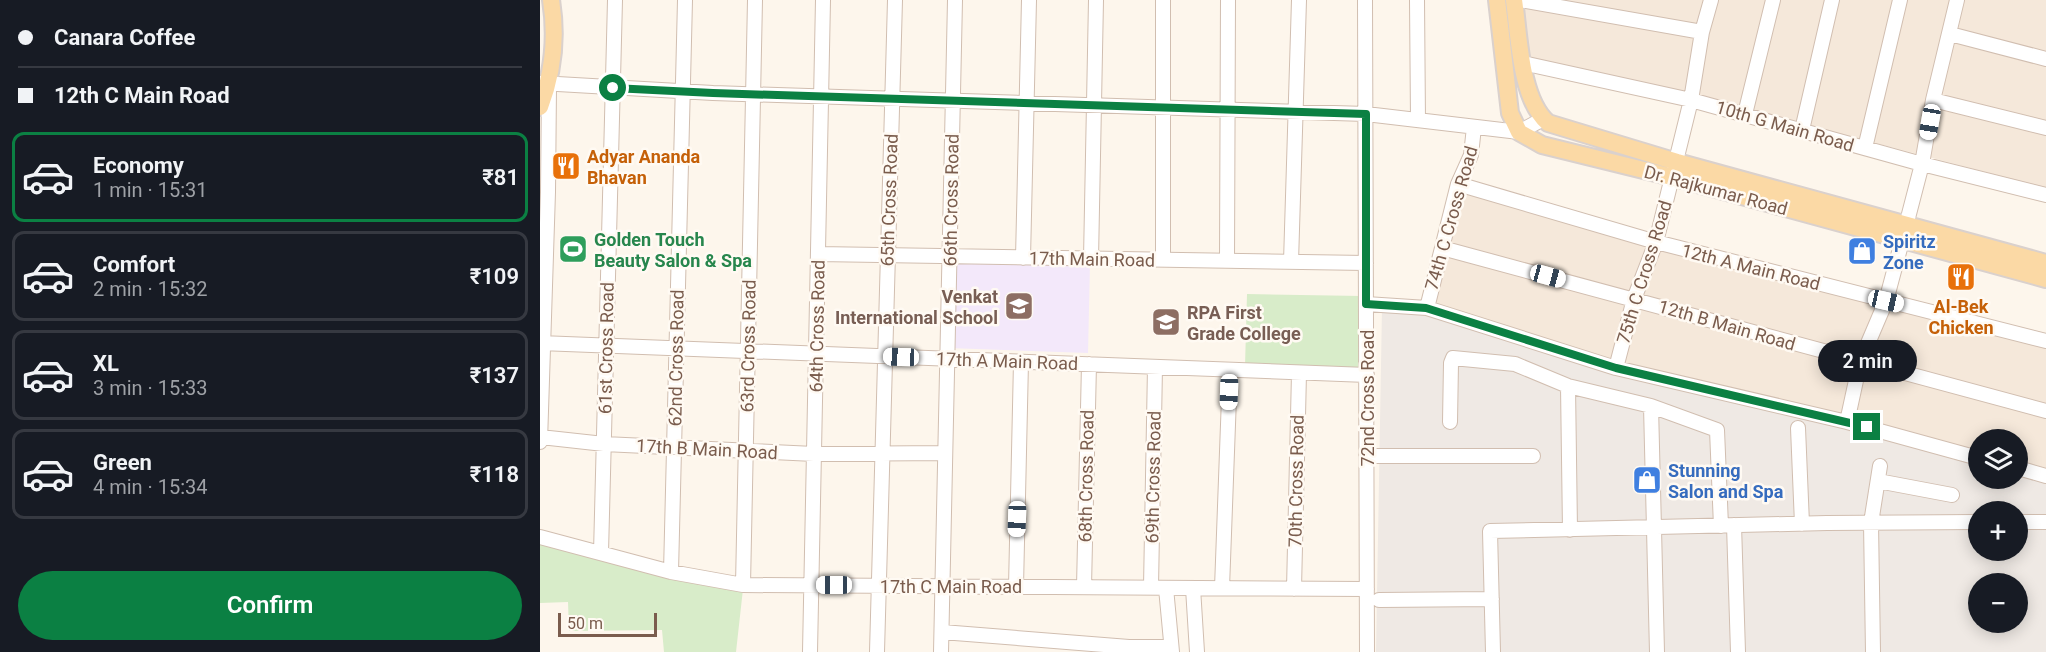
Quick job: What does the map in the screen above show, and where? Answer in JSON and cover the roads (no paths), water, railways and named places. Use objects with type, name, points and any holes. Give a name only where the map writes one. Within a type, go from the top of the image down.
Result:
[{"type":"main road","points":[[540,107],[545,38],[542,0]]},
{"type":"main road","points":[[543,80],[555,38],[551,0]]},
{"type":"main road","points":[[1497,0],[1510,113],[1518,132]]},
{"type":"main road","points":[[1514,0],[1528,89],[1543,119]]},
{"type":"main road","name":"Dr. Rajkumar Road","points":[[1543,119],[1548,123],[1674,170]]},
{"type":"main road","name":"Dr. Rajkumar Road","points":[[1518,132],[1542,144],[1674,170],[1904,233],[2046,279]]},
{"type":"main road","name":"Dr. Rajkumar Road","points":[[1904,233],[2046,263]]},
{"type":"street","name":"61st Cross Road","points":[[601,553],[615,0]]},
{"type":"street","name":"62nd Cross Road","points":[[671,572],[685,0]]},
{"type":"street","name":"63rd Cross Road","points":[[743,585],[755,0]]},
{"type":"street","name":"64th Cross Road","points":[[810,652],[823,0]]},
{"type":"street","name":"65th Cross Road","points":[[877,652],[895,0]]},
{"type":"street","name":"66th Cross Road","points":[[942,652],[955,0]]},
{"type":"street","points":[[1023,258],[1029,0]]},
{"type":"street","points":[[1092,259],[1096,0]]},
{"type":"street","points":[[1163,0],[1163,260]]},
{"type":"street","points":[[1227,261],[1228,0]]},
{"type":"street","points":[[1291,262],[1299,0]]},
{"type":"street","name":"72nd Cross Road","points":[[1365,0],[1367,652]]},
{"type":"street","points":[[1417,0],[1418,120]]},
{"type":"street","points":[[1520,0],[1702,32]]},
{"type":"street","name":"75th C Cross Road","points":[[1616,368],[1634,299],[1656,242],[1692,100],[1702,32],[1710,0]]},
{"type":"street","points":[[1745,114],[1773,0]]},
{"type":"street","points":[[1802,130],[1832,0]]},
{"type":"street","points":[[1865,148],[1900,0]]},
{"type":"street","points":[[1847,422],[1860,362],[1886,301],[1922,164],[1957,0]]},
{"type":"street","points":[[1950,34],[2046,59]]},
{"type":"street","name":"10th G Main Road","points":[[1523,63],[1692,100],[1922,164],[2046,195]]},
{"type":"street","points":[[540,439],[544,196],[543,80],[613,88],[821,97],[1366,114],[1518,132],[1543,119]]},
{"type":"street","points":[[1934,100],[2046,128]]},
{"type":"street","name":"74th C Cross Road","points":[[1426,308],[1458,184],[1471,155],[1474,127]]},
{"type":"street","name":"12th A Main Road","points":[[1458,184],[1656,242],[2046,341]]},
{"type":"street","name":"12th B Main Road","points":[[1442,248],[2046,411]]},
{"type":"street","name":"17th Main Road","points":[[818,254],[1366,263]]},
{"type":"street","points":[[1366,304],[1426,308],[1616,368],[1847,422],[1968,455]]},
{"type":"street","name":"17th A Main Road","points":[[542,343],[1366,375]]},
{"type":"street","points":[[1450,422],[1453,358],[1515,364],[1568,386],[1651,406],[1717,430],[1728,526],[1738,652]]},
{"type":"street","points":[[1016,587],[1021,362]]},
{"type":"street","name":"68th Cross Road","points":[[1084,587],[1089,364]]},
{"type":"street","name":"69th Cross Road","points":[[1151,588],[1155,367]]},
{"type":"street","points":[[1222,588],[1230,370]]},
{"type":"street","name":"70th Cross Road","points":[[1294,589],[1299,373]]},
{"type":"street","points":[[1568,386],[1570,530]]},
{"type":"street","points":[[1651,406],[1657,652]]},
{"type":"street","points":[[1798,428],[1802,524]]},
{"type":"street","name":"17th B Main Road","points":[[540,439],[814,454],[945,453]]},
{"type":"street","points":[[1367,456],[1533,456]]},
{"type":"street","points":[[1873,652],[1871,523],[1880,466]]},
{"type":"street","points":[[2028,471],[2046,476]]},
{"type":"street","points":[[1878,481],[1952,495]]},
{"type":"street","points":[[1493,652],[1490,531],[1968,522]]},
{"type":"street","points":[[2028,522],[2046,522]]},
{"type":"street","name":"17th C Main Road","points":[[540,537],[671,572],[743,585],[1367,589]]},
{"type":"street","points":[[942,632],[1171,650],[1166,588]]},
{"type":"street","points":[[1192,588],[1197,652]]},
{"type":"street","points":[[1379,600],[1492,599]]},
{"type":"place","name":"Adyar Ananda Bhavan","points":[[566,166]]},
{"type":"place","name":"Golden Touch Beauty Salon & Spa","points":[[573,249]]},
{"type":"place","name":"Spiritz Zone","points":[[1862,251]]},
{"type":"place","name":"Al-Bek Chicken","points":[[1961,277]]},
{"type":"place","name":"Venkat International School","points":[[1019,306]]},
{"type":"place","name":"RPA First Grade College","points":[[1166,322]]},
{"type":"place","name":"Stunning Salon and Spa","points":[[1647,480]]}]
